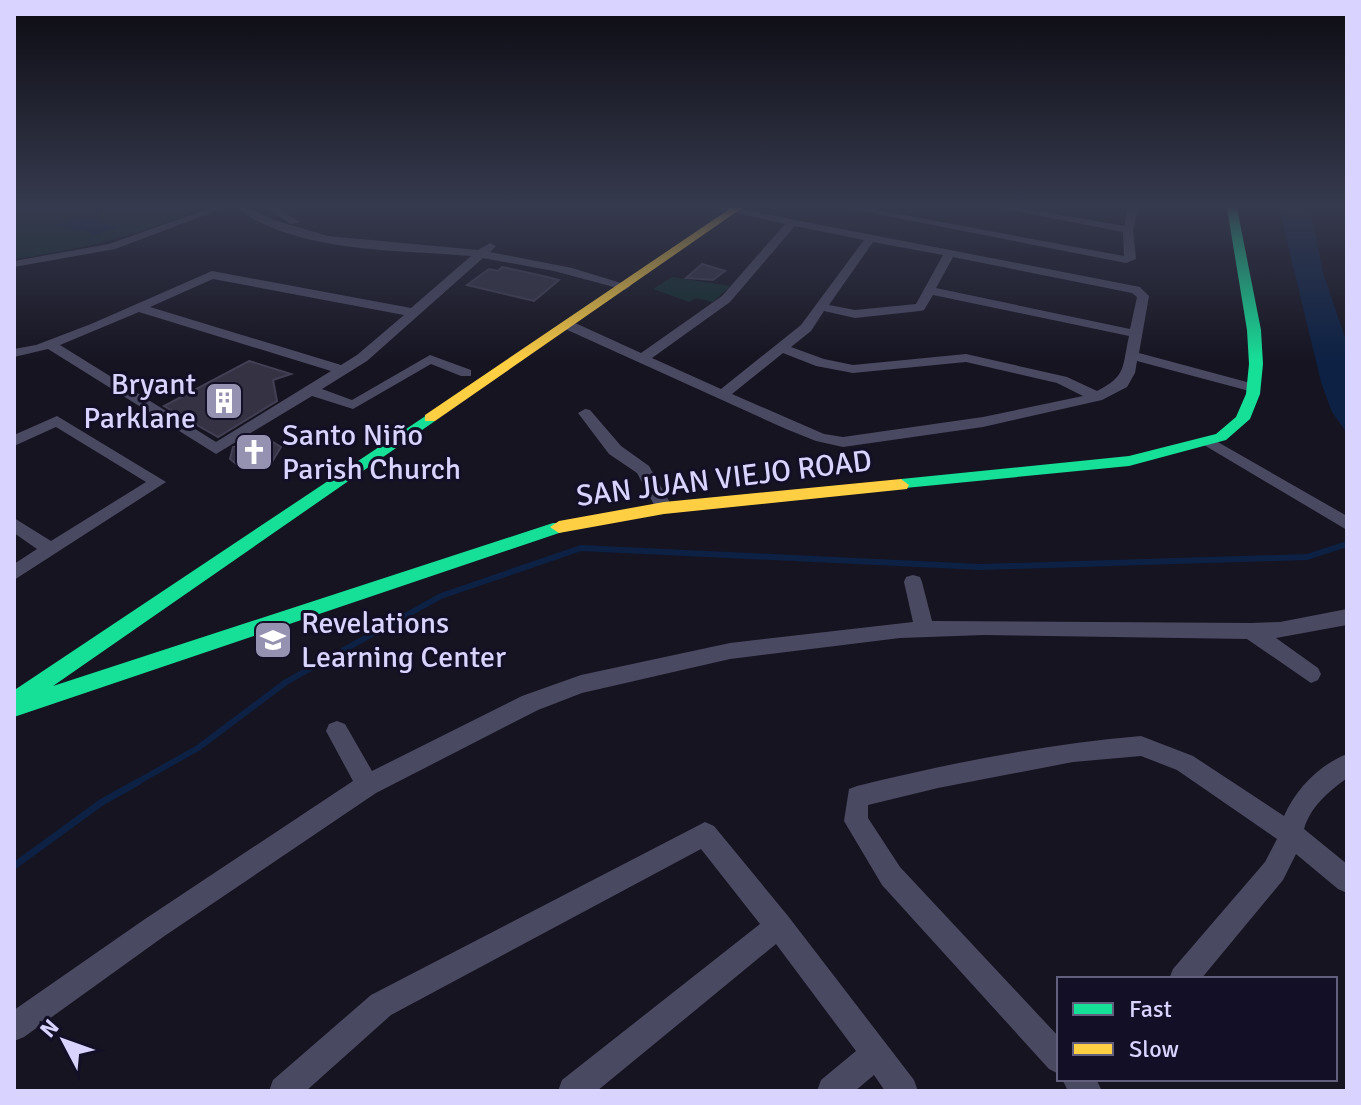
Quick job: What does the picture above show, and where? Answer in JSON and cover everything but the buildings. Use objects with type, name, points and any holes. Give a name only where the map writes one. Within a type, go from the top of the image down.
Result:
[{"type":"street","points":[[14,264],[39,260]]},
{"type":"street","points":[[49,344],[216,449],[362,358],[474,260]]},
{"type":"street","points":[[527,260],[631,283]]},
{"type":"street","points":[[14,701],[662,260]]},
{"type":"street","points":[[642,359],[726,299],[760,260]]},
{"type":"street","points":[[722,395],[806,328],[856,260]]},
{"type":"street","points":[[823,307],[855,314],[911,310],[925,303],[946,260]]},
{"type":"street","points":[[568,325],[814,435],[843,442],[983,422],[1097,397],[1122,384],[1133,356],[1143,296],[1136,290],[987,260]]},
{"type":"street","name":"SAN JUAN VIEJO ROAD","points":[[14,708],[111,678],[228,634],[516,537],[664,508],[1071,469],[1129,461],[1209,442],[1233,431],[1243,418],[1253,388],[1256,351],[1254,319],[1240,260]]},
{"type":"street","points":[[14,353],[49,344],[139,308],[204,276],[222,275],[415,313]]},
{"type":"street","points":[[931,291],[1137,334]]},
{"type":"street","points":[[139,308],[342,370]]},
{"type":"street","points":[[782,348],[821,363],[853,369],[966,358],[1062,380],[1097,397]]},
{"type":"street","points":[[1133,356],[1253,388]]},
{"type":"street","points":[[310,390],[353,405],[430,359],[466,373]]},
{"type":"street","points":[[585,413],[615,450],[643,470],[664,508]]},
{"type":"street","points":[[14,441],[57,421],[158,482],[14,573]]},
{"type":"street","points":[[1209,442],[1347,524]]},
{"type":"street","points":[[14,524],[51,550]]},
{"type":"street","points":[[913,582],[924,628]]},
{"type":"street","points":[[14,1027],[130,944],[368,785],[530,703],[581,684],[730,651],[924,628],[1251,631],[1280,630],[1347,617]]},
{"type":"street","points":[[1251,631],[1311,674]]},
{"type":"street","points":[[337,731],[368,785]]},
{"type":"street","points":[[1057,1057],[891,876],[856,821],[857,797],[938,777],[1073,752],[1141,746],[1185,763],[1293,836],[1347,880]]},
{"type":"street","points":[[1185,977],[1274,871],[1293,836],[1295,818],[1310,795],[1347,765]]},
{"type":"street","points":[[284,1091],[381,1005],[705,834],[779,925],[903,1091]]},
{"type":"street","points":[[573,1091],[690,993],[779,925]]},
{"type":"street","points":[[832,1091],[876,1054]]},
{"type":"green space","points":[[672,277],[730,286],[713,302],[696,298],[689,302],[653,289]]},
{"type":"water","points":[[1291,260],[1320,260],[1347,343],[1347,433],[1332,412],[1321,382]]},
{"type":"waterway","points":[[134,784],[198,748],[286,682],[441,596],[581,548],[981,567],[1307,557],[1347,544]]},
{"type":"waterway","points":[[14,866],[102,802],[138,782]]},
{"type":"traffic: fast","points":[[901,485],[1129,461],[1221,437],[1242,419],[1253,394],[1256,364],[1254,330],[1241,260]]},
{"type":"traffic: fast","points":[[23,695],[430,418]]},
{"type":"traffic: fast","points":[[14,708],[559,527]]},
{"type":"traffic: slow","points":[[430,418],[662,260]]},
{"type":"traffic: slow","points":[[559,527],[664,508],[901,485]]},
{"type":"place","name":"Bryant Parklane","points":[[224,401]]},
{"type":"place","name":"Santo Niño Parish Church","points":[[254,452]]},
{"type":"place","name":"Revelations Learning Center","points":[[273,640]]}]
